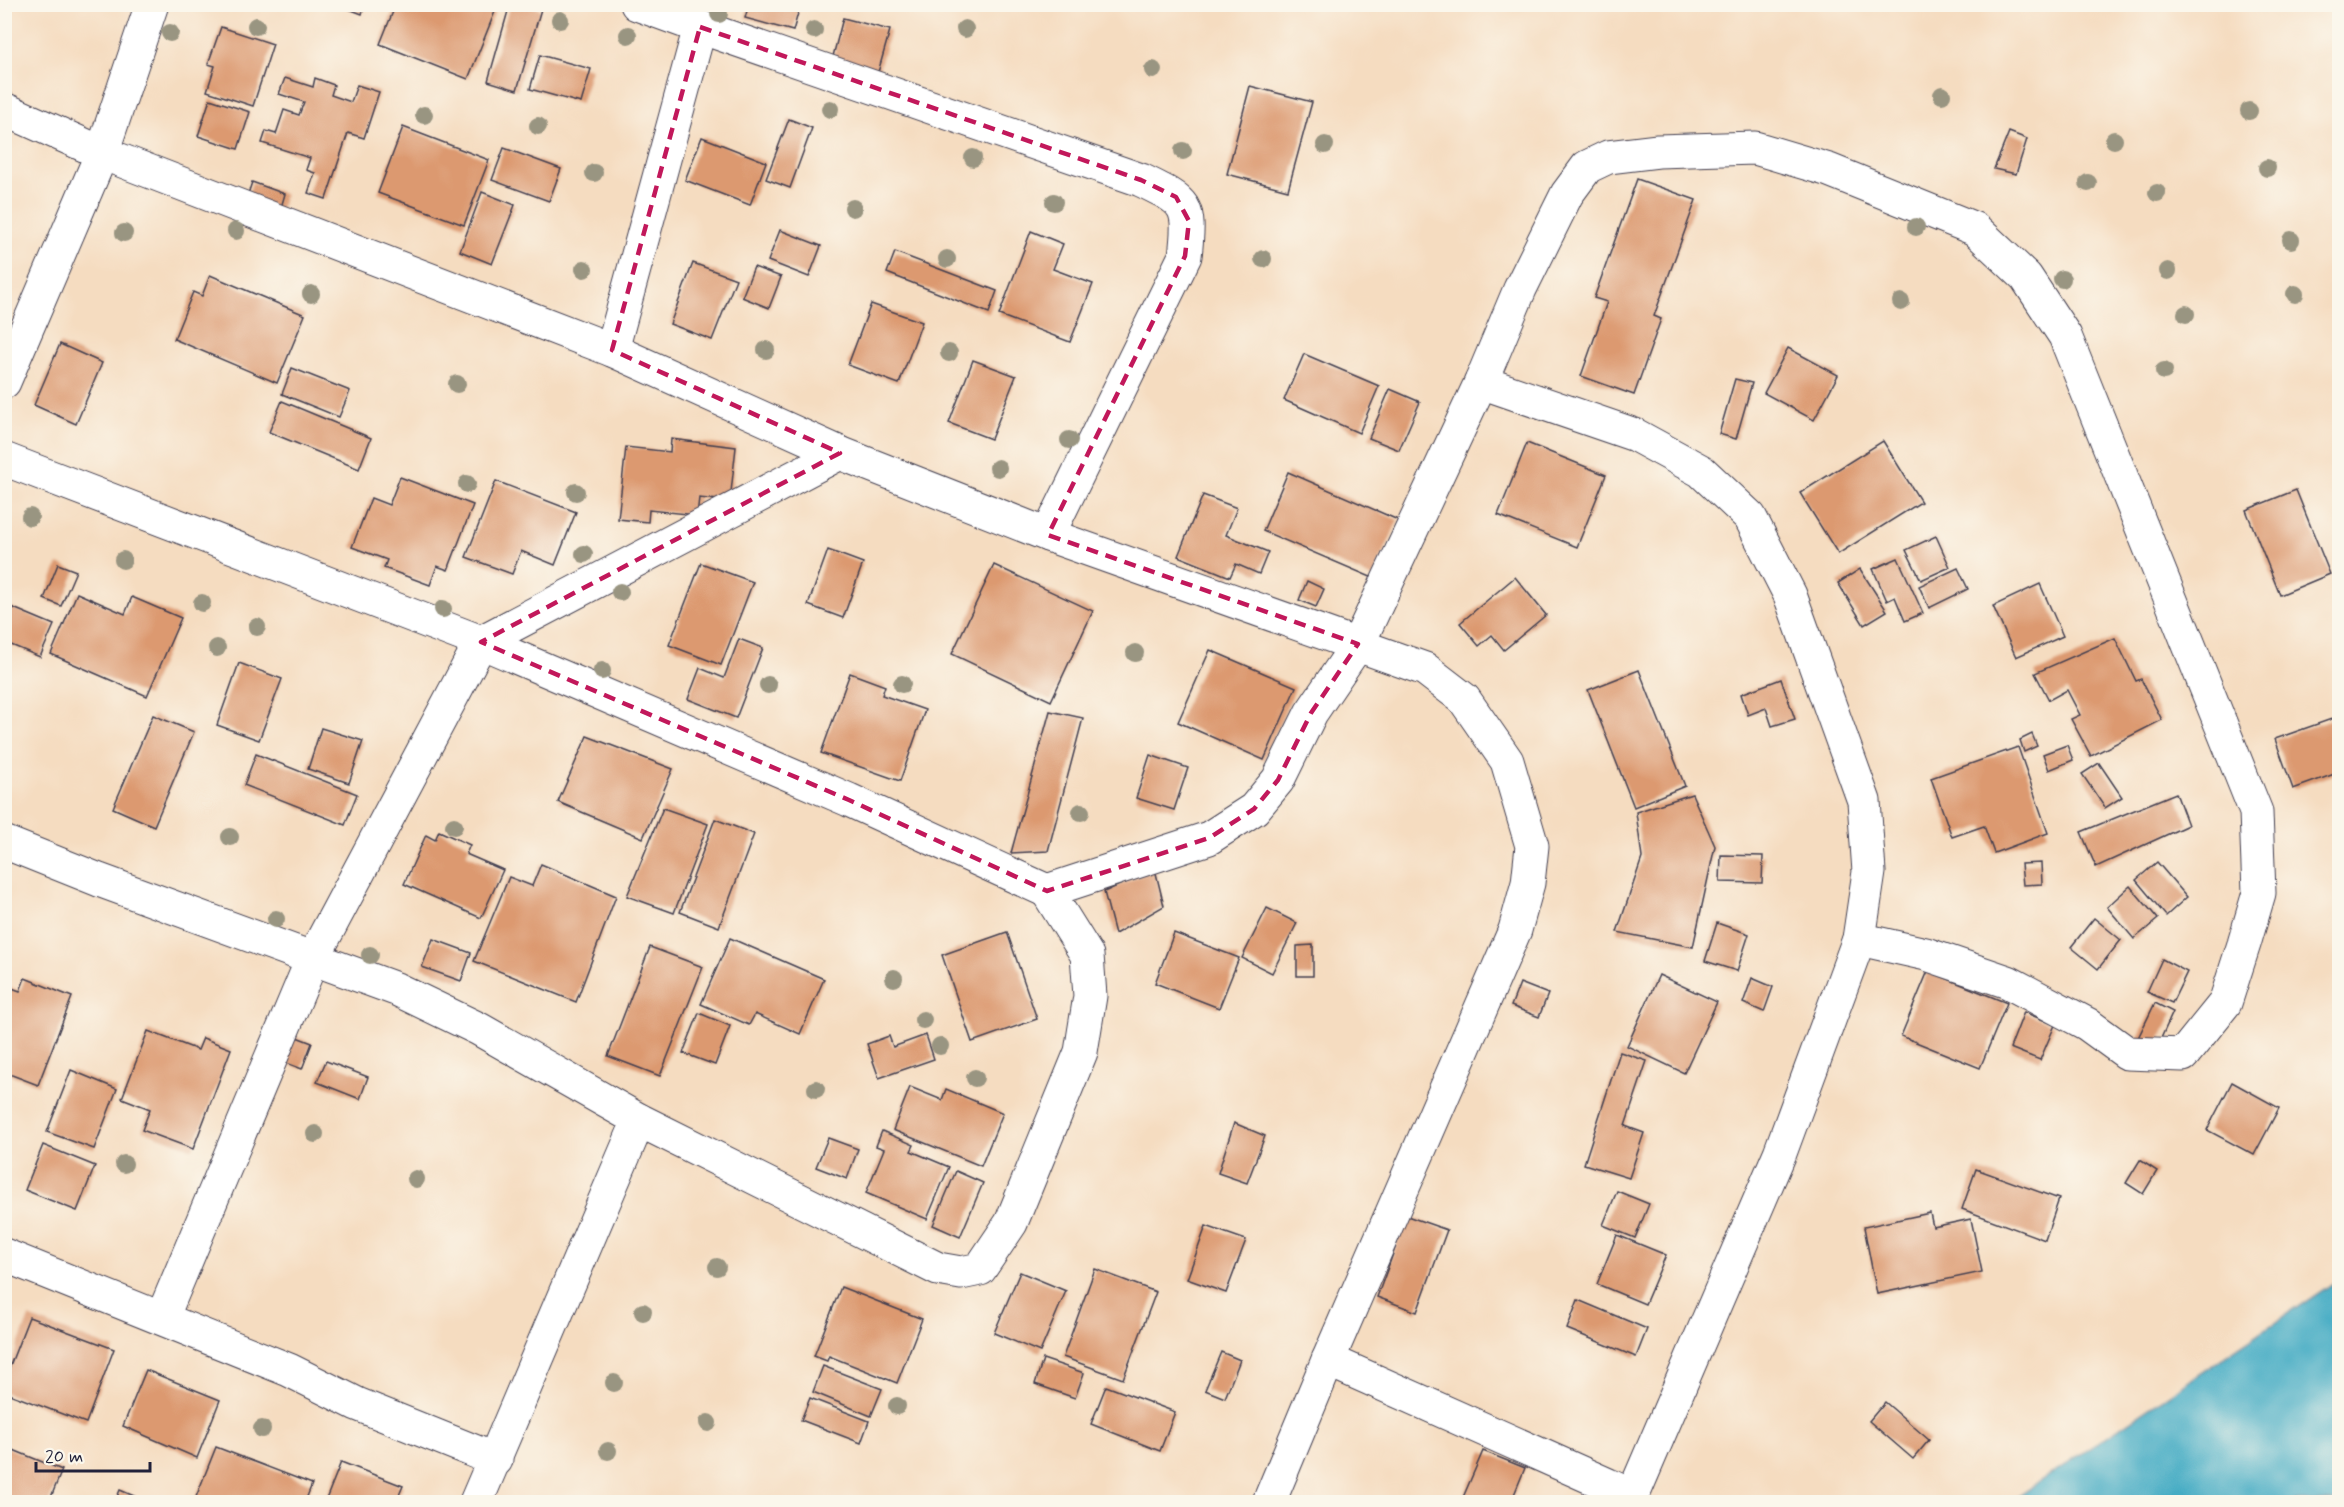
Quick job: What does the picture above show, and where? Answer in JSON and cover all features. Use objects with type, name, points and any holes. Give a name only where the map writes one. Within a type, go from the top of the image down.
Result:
[{"type":"street","points":[[4,382],[102,153],[152,4]]},
{"type":"street","points":[[637,4],[1141,180],[1176,197],[1189,222],[1185,256],[1048,535]]},
{"type":"street","points":[[612,350],[700,27]]},
{"type":"street","points":[[4,108],[102,153],[612,350],[840,453],[1048,535],[1425,669],[1464,699],[1507,761],[1532,846],[1528,883],[1515,930],[1328,1360],[1269,1503]]},
{"type":"street","points":[[1047,891],[1209,838],[1254,809],[1278,780],[1311,713],[1358,644],[1481,382],[1520,289],[1567,194],[1587,167],[1608,157],[1658,152],[1755,148],[1829,170],[1975,229],[2026,277],[2065,336],[2256,812],[2259,893],[2225,1003],[2183,1056],[2127,1053],[2087,1024],[2008,982],[1926,954],[1859,939]]},
{"type":"street","points":[[1328,1360],[1631,1499],[1780,1153],[1859,939],[1869,872],[1864,801],[1790,595],[1750,517],[1701,471],[1635,435],[1481,382]]},
{"type":"street","points":[[162,1318],[312,960],[481,642],[840,453]]},
{"type":"street","points":[[4,459],[481,642],[849,800],[1047,891],[1087,955],[1090,996],[1081,1052],[1011,1223],[980,1269],[961,1274],[938,1269],[639,1120],[479,1029],[396,989],[312,960],[4,842]]},
{"type":"street","points":[[476,1503],[639,1120]]},
{"type":"street","points":[[4,1255],[289,1370],[357,1404],[496,1460]]},
{"type":"highlighted area","points":[[700,27],[1141,180],[1176,197],[1189,221],[1185,256],[1048,535],[1358,644],[1311,713],[1278,780],[1254,809],[1209,838],[1047,891],[849,800],[481,642],[840,453],[612,350]]},
{"type":"water","points":[[2339,1280],[2339,1502],[2010,1502],[2335,1282]]},
{"type":"building","points":[[336,4],[365,4],[362,14]]},
{"type":"building","points":[[396,4],[498,4],[468,79],[380,44]]},
{"type":"building","points":[[510,4],[524,4],[541,9],[517,90],[488,81]]},
{"type":"building","points":[[749,4],[800,6],[793,31],[745,18]]},
{"type":"building","points":[[843,18],[890,30],[877,76],[831,64]]},
{"type":"building","points":[[221,27],[273,44],[253,106],[207,91],[215,66],[208,64]]},
{"type":"building","points":[[540,55],[591,69],[581,103],[530,89]]},
{"type":"building","points":[[285,78],[313,87],[315,78],[334,85],[331,95],[351,102],[357,85],[379,92],[364,138],[348,133],[326,199],[308,193],[315,173],[306,170],[310,158],[262,143],[266,131],[276,134],[284,110],[299,115],[304,102],[279,94]]},
{"type":"building","points":[[1250,86],[1312,102],[1288,190],[1227,174]]},
{"type":"building","points":[[210,99],[250,112],[238,149],[198,136]]},
{"type":"building","points":[[789,119],[812,128],[790,188],[766,179]]},
{"type":"building","points":[[403,127],[489,160],[464,225],[378,193]]},
{"type":"building","points":[[2009,132],[2027,139],[2016,174],[1994,169]]},
{"type":"building","points":[[702,137],[766,162],[750,205],[685,180]]},
{"type":"building","points":[[504,148],[561,169],[549,201],[492,180]]},
{"type":"building","points":[[1637,179],[1696,200],[1654,316],[1661,319],[1634,395],[1581,376],[1607,302],[1594,298]]},
{"type":"building","points":[[252,182],[285,194],[280,211],[246,200]]},
{"type":"building","points":[[482,192],[515,205],[492,264],[460,251]]},
{"type":"building","points":[[780,230],[821,246],[809,277],[768,261]]},
{"type":"building","points":[[1031,231],[1063,244],[1053,269],[1093,284],[1070,342],[999,315]]},
{"type":"building","points":[[895,252],[997,291],[989,313],[887,273]]},
{"type":"building","points":[[693,263],[736,279],[712,340],[670,324]]},
{"type":"building","points":[[754,267],[781,277],[769,308],[742,297]]},
{"type":"building","points":[[210,275],[305,315],[277,383],[174,339],[193,292],[202,296]]},
{"type":"building","points":[[871,304],[922,322],[899,384],[848,365]]},
{"type":"building","points":[[60,344],[102,363],[76,424],[34,405]]},
{"type":"building","points":[[1788,348],[1838,375],[1814,420],[1764,393]]},
{"type":"building","points":[[1304,354],[1379,386],[1359,433],[1284,400]]},
{"type":"building","points":[[973,360],[1016,376],[991,439],[949,423]]},
{"type":"building","points":[[292,368],[350,391],[339,417],[282,394]]},
{"type":"building","points":[[1735,379],[1752,383],[1736,439],[1719,434]]},
{"type":"building","points":[[1390,389],[1420,402],[1399,450],[1369,438]]},
{"type":"building","points":[[282,401],[371,438],[359,469],[269,432]]},
{"type":"building","points":[[671,439],[736,447],[730,501],[699,498],[697,515],[649,510],[648,522],[618,519],[626,447],[670,452]]},
{"type":"building","points":[[1883,441],[1921,502],[1838,554],[1800,493]]},
{"type":"building","points":[[1527,443],[1606,475],[1577,547],[1498,515]]},
{"type":"building","points":[[1288,472],[1398,520],[1373,578],[1263,531]]},
{"type":"building","points":[[400,477],[473,505],[448,570],[437,566],[430,585],[384,568],[387,560],[352,547],[371,498],[389,505]]},
{"type":"building","points":[[496,481],[576,512],[555,565],[521,551],[512,574],[466,557]]},
{"type":"building","points":[[2296,490],[2330,574],[2280,595],[2246,510]]},
{"type":"building","points":[[1203,495],[1237,508],[1226,535],[1268,552],[1259,574],[1236,564],[1230,577],[1178,556]]},
{"type":"building","points":[[1936,536],[1950,567],[1921,580],[1906,550]]},
{"type":"building","points":[[828,550],[863,563],[843,618],[808,605]]},
{"type":"building","points":[[1898,558],[1923,613],[1905,621],[1895,597],[1887,601],[1873,569]]},
{"type":"building","points":[[701,563],[753,582],[721,665],[669,645]]},
{"type":"building","points":[[58,564],[76,571],[61,606],[44,599]]},
{"type":"building","points":[[994,565],[1093,611],[1051,701],[952,654]]},
{"type":"building","points":[[1958,568],[1968,589],[1929,608],[1919,586]]},
{"type":"building","points":[[1860,569],[1887,611],[1864,625],[1838,583]]},
{"type":"building","points":[[1515,577],[1546,615],[1504,650],[1492,635],[1479,646],[1460,623]]},
{"type":"building","points":[[1307,581],[1324,589],[1316,607],[1299,600]]},
{"type":"building","points":[[2040,584],[2063,636],[2016,657],[1993,606]]},
{"type":"building","points":[[77,593],[125,614],[132,597],[181,618],[147,696],[51,654]]},
{"type":"building","points":[[4,604],[54,625],[40,657],[4,642]]},
{"type":"building","points":[[2115,638],[2136,681],[2141,679],[2162,720],[2091,756],[2071,719],[2080,715],[2067,690],[2049,700],[2035,673]]},
{"type":"building","points":[[739,639],[763,648],[736,718],[688,699],[700,668],[724,678]]},
{"type":"building","points":[[1210,650],[1296,687],[1264,760],[1178,722]]},
{"type":"building","points":[[239,663],[282,679],[259,740],[217,725]]},
{"type":"building","points":[[1639,670],[1685,786],[1634,807],[1588,690]]},
{"type":"building","points":[[850,673],[885,686],[882,695],[925,710],[900,781],[821,753]]},
{"type":"building","points":[[1781,679],[1795,719],[1772,726],[1766,708],[1748,715],[1741,694]]},
{"type":"building","points":[[1050,711],[1083,718],[1048,851],[1011,853]]},
{"type":"building","points":[[153,715],[194,732],[154,826],[113,808]]},
{"type":"building","points":[[2340,716],[2340,772],[2293,789],[2275,739]]},
{"type":"building","points":[[321,728],[363,741],[349,783],[308,769]]},
{"type":"building","points":[[2032,734],[2037,746],[2024,752],[2020,740]]},
{"type":"building","points":[[587,736],[673,769],[643,838],[558,802]]},
{"type":"building","points":[[2067,745],[2073,760],[2049,770],[2043,754]]},
{"type":"building","points":[[2018,747],[2048,833],[1994,853],[1984,826],[1952,837],[1931,778]]},
{"type":"building","points":[[256,754],[357,794],[345,825],[244,785]]},
{"type":"building","points":[[1150,755],[1188,768],[1174,810],[1136,798]]},
{"type":"building","points":[[2099,763],[2122,797],[2105,808],[2082,774]]},
{"type":"building","points":[[2176,793],[2188,825],[2096,867],[2081,832]]},
{"type":"building","points":[[1692,794],[1715,846],[1693,947],[1617,932],[1642,858],[1636,812]]},
{"type":"building","points":[[663,808],[708,824],[674,913],[627,896]]},
{"type":"building","points":[[715,819],[754,834],[719,927],[680,912]]},
{"type":"building","points":[[439,831],[470,845],[466,854],[503,870],[481,918],[404,884],[426,835],[435,840]]},
{"type":"building","points":[[1721,855],[1763,856],[1762,883],[1720,882]]},
{"type":"building","points":[[2157,862],[2187,897],[2166,916],[2136,880]]},
{"type":"building","points":[[2041,863],[2042,884],[2023,885],[2021,864]]},
{"type":"building","points":[[541,864],[616,896],[576,1002],[474,961],[509,877],[532,886]]},
{"type":"building","points":[[1155,869],[1164,906],[1115,934],[1104,892]]},
{"type":"building","points":[[2130,886],[2158,919],[2134,939],[2107,907]]},
{"type":"building","points":[[1267,908],[1297,923],[1272,973],[1242,958]]},
{"type":"building","points":[[2094,918],[2121,940],[2098,969],[2071,947]]},
{"type":"building","points":[[1717,923],[1749,934],[1737,971],[1705,961]]},
{"type":"building","points":[[1007,932],[1037,1019],[972,1042],[942,955]]},
{"type":"building","points":[[1174,933],[1239,958],[1219,1008],[1155,983]]},
{"type":"building","points":[[730,938],[824,979],[800,1034],[755,1014],[749,1025],[701,1004]]},
{"type":"building","points":[[433,939],[471,953],[461,981],[422,967]]},
{"type":"building","points":[[1313,945],[1313,976],[1297,976],[1297,946]]},
{"type":"building","points":[[650,947],[703,967],[660,1076],[608,1056]]},
{"type":"building","points":[[2162,959],[2187,972],[2172,1003],[2147,992]]},
{"type":"building","points":[[1928,971],[2007,1003],[1980,1068],[1901,1036]]},
{"type":"building","points":[[1659,975],[1717,1002],[1684,1073],[1627,1046]]},
{"type":"building","points":[[25,978],[72,997],[38,1085],[4,1072],[4,985],[20,991]]},
{"type":"building","points":[[1752,978],[1773,987],[1764,1012],[1743,1003]]},
{"type":"building","points":[[1520,983],[1548,994],[1539,1017],[1511,1006]]},
{"type":"building","points":[[2155,1003],[2173,1012],[2157,1047],[2138,1038]]},
{"type":"building","points":[[2024,1012],[2055,1025],[2040,1060],[2010,1048]]},
{"type":"building","points":[[699,1013],[730,1026],[715,1065],[683,1053]]},
{"type":"building","points":[[148,1031],[198,1050],[203,1038],[231,1049],[193,1149],[142,1130],[150,1109],[122,1098]]},
{"type":"building","points":[[926,1035],[934,1059],[879,1078],[867,1044],[889,1036],[893,1047]]},
{"type":"building","points":[[294,1036],[312,1043],[302,1069],[284,1062]]},
{"type":"building","points":[[1620,1052],[1647,1061],[1625,1126],[1644,1133],[1629,1178],[1584,1164]]},
{"type":"building","points":[[326,1061],[368,1077],[360,1099],[317,1082]]},
{"type":"building","points":[[71,1070],[117,1089],[94,1149],[47,1132]]},
{"type":"building","points":[[2232,1082],[2279,1108],[2254,1155],[2207,1130]]},
{"type":"building","points":[[910,1087],[942,1100],[946,1089],[1003,1113],[981,1166],[893,1130]]},
{"type":"building","points":[[1234,1123],[1265,1136],[1247,1183],[1218,1173]]},
{"type":"building","points":[[882,1131],[914,1145],[911,1151],[949,1167],[927,1219],[866,1193],[884,1149],[876,1146]]},
{"type":"building","points":[[828,1138],[858,1149],[847,1179],[816,1167]]},
{"type":"building","points":[[43,1145],[95,1166],[77,1211],[25,1190]]},
{"type":"building","points":[[2140,1160],[2157,1171],[2143,1194],[2126,1183]]},
{"type":"building","points":[[1976,1169],[2059,1199],[2045,1240],[1962,1209]]},
{"type":"building","points":[[956,1171],[983,1183],[960,1237],[933,1225]]},
{"type":"building","points":[[1617,1191],[1649,1204],[1635,1238],[1603,1225]]},
{"type":"building","points":[[1930,1213],[1933,1227],[1971,1219],[1982,1272],[1877,1294],[1864,1227]]},
{"type":"building","points":[[1407,1216],[1447,1230],[1417,1312],[1377,1297]]},
{"type":"building","points":[[1206,1226],[1246,1240],[1226,1293],[1187,1279]]},
{"type":"building","points":[[1617,1235],[1666,1255],[1645,1304],[1597,1284]]},
{"type":"building","points":[[1095,1269],[1156,1292],[1123,1379],[1063,1357]]},
{"type":"building","points":[[1020,1272],[1066,1291],[1040,1352],[994,1333]]},
{"type":"building","points":[[841,1287],[922,1319],[897,1383],[829,1356],[827,1361],[814,1356]]},
{"type":"building","points":[[1578,1300],[1647,1329],[1636,1357],[1567,1329]]},
{"type":"building","points":[[29,1317],[114,1349],[86,1423],[4,1392],[4,1381]]},
{"type":"building","points":[[1221,1352],[1240,1360],[1225,1398],[1205,1390]]},
{"type":"building","points":[[1043,1359],[1084,1373],[1075,1398],[1035,1384]]},
{"type":"building","points":[[823,1366],[882,1389],[871,1416],[813,1392]]},
{"type":"building","points":[[146,1370],[220,1400],[197,1458],[123,1426]]},
{"type":"building","points":[[1106,1386],[1175,1412],[1160,1451],[1091,1424]]},
{"type":"building","points":[[810,1398],[869,1421],[861,1443],[801,1420]]},
{"type":"building","points":[[1885,1402],[1929,1440],[1913,1459],[1869,1421]]},
{"type":"building","points":[[6,1447],[62,1470],[49,1502],[4,1502]]},
{"type":"building","points":[[216,1447],[312,1484],[305,1502],[194,1502]]},
{"type":"building","points":[[1483,1451],[1525,1468],[1511,1502],[1461,1502]]},
{"type":"building","points":[[341,1462],[403,1486],[396,1502],[325,1502]]},
{"type":"building","points":[[120,1490],[148,1502],[115,1502]]}]
